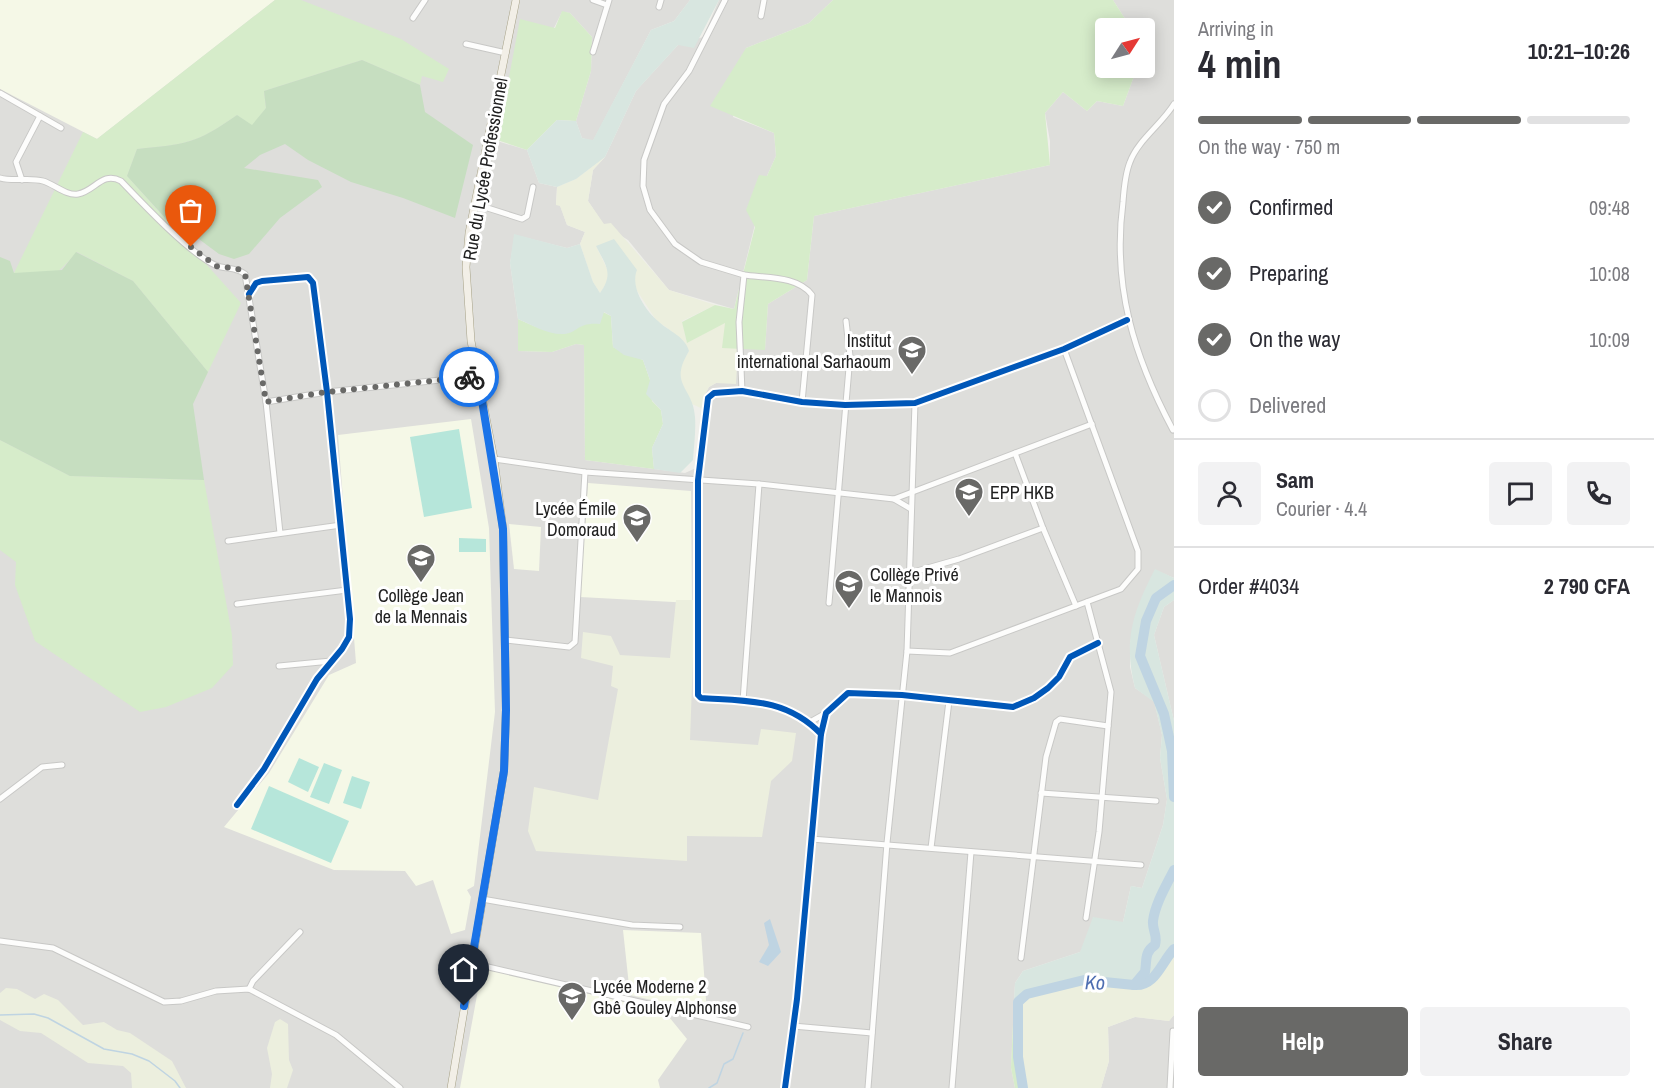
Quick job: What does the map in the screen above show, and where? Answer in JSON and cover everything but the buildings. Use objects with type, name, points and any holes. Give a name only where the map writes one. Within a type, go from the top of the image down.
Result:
[{"type":"main road","name":"Rue du Lycée Professionnel","points":[[451,1088],[504,771],[506,640],[503,529],[494,459],[471,340],[466,267],[475,204],[516,0]]},
{"type":"street","points":[[413,18],[425,0]]},
{"type":"street","points":[[593,0],[608,2],[593,52]]},
{"type":"street","points":[[659,7],[661,0]]},
{"type":"street","points":[[725,0],[689,71],[664,104],[644,160],[643,186],[650,210],[675,243],[701,262],[744,276],[797,282],[806,287],[812,295],[802,402]]},
{"type":"street","points":[[761,16],[764,0]]},
{"type":"street","points":[[466,44],[506,53]]},
{"type":"street","points":[[0,93],[61,128]]},
{"type":"street","points":[[1173,108],[1134,155],[1126,172],[1120,222],[1122,284],[1127,320],[1155,397],[1173,430]]},
{"type":"street","points":[[22,180],[16,162],[40,116]]},
{"type":"street","points":[[0,178],[45,182],[67,193],[79,194],[103,179],[113,177],[121,181],[159,219],[203,257],[216,266],[238,269],[245,274],[266,402],[280,533]]},
{"type":"street","points":[[475,204],[525,218],[533,187]]},
{"type":"street","points":[[742,391],[739,322],[744,276]]},
{"type":"street","points":[[237,805],[264,769],[317,679],[349,638],[347,590],[327,392],[311,279],[308,277],[262,281],[256,283],[249,294]]},
{"type":"street","points":[[821,734],[810,722],[775,704],[701,698],[698,695],[698,480],[708,398],[714,393],[742,391],[802,402],[845,405],[915,403],[1065,349],[1127,320]]},
{"type":"street","points":[[829,603],[836,494],[850,356],[846,321]]},
{"type":"street","points":[[906,651],[950,653],[1121,589],[1138,569],[1138,551],[1065,349]]},
{"type":"street","points":[[266,402],[327,392],[478,376]]},
{"type":"street","points":[[868,1088],[887,843],[906,651],[915,403]]},
{"type":"street","points":[[494,459],[585,472],[759,484],[894,499],[1092,424]]},
{"type":"street","points":[[1016,453],[1043,528],[1076,606]]},
{"type":"street","points":[[506,640],[569,647],[575,642],[585,472]]},
{"type":"street","points":[[743,701],[759,484]]},
{"type":"street","points":[[894,499],[911,510]]},
{"type":"street","points":[[228,541],[341,525]]},
{"type":"street","points":[[910,573],[959,559],[1043,528]]},
{"type":"street","points":[[237,604],[347,590]]},
{"type":"street","points":[[1086,602],[1111,692],[1086,918]]},
{"type":"street","points":[[810,722],[826,713],[848,693],[902,695],[1013,707],[1021,705],[1048,688],[1059,677],[1070,657],[1098,643]]},
{"type":"street","points":[[279,666],[332,661]]},
{"type":"street","points":[[931,848],[949,701]]},
{"type":"street","points":[[784,1088],[794,1026],[821,734],[826,713]]},
{"type":"street","points":[[1021,958],[1046,757],[1058,719],[1108,726]]},
{"type":"street","points":[[0,799],[38,769],[62,765]]},
{"type":"street","points":[[1041,793],[1156,801]]},
{"type":"street","points":[[811,839],[887,843],[1033,858],[1141,865]]},
{"type":"street","points":[[952,1088],[971,852]]},
{"type":"street","points":[[484,898],[632,925],[680,927]]},
{"type":"street","points":[[249,989],[253,981],[300,932]]},
{"type":"street","points":[[0,941],[53,948],[164,1002],[216,991],[249,989],[336,1035],[400,1088]]},
{"type":"street","points":[[471,963],[748,1027]]},
{"type":"street","points":[[794,1026],[872,1033]]},
{"type":"street","points":[[1170,1088],[1173,1031]]},
{"type":"shaded area","points":[[0,0],[690,0],[674,21],[651,30],[593,141],[582,138],[576,121],[591,71],[592,37],[570,13],[562,12],[497,141],[527,150],[539,183],[557,187],[556,204],[560,205],[567,225],[585,232],[580,244],[567,248],[515,235],[510,263],[518,319],[518,351],[552,352],[576,344],[584,345],[585,460],[685,473],[696,468],[704,396],[709,387],[716,383],[738,349],[765,349],[768,304],[807,280],[814,216],[1050,165],[1050,141],[1045,113],[1063,92],[1087,111],[1097,101],[1123,106],[1133,78],[1155,78],[1155,18],[1125,18],[1113,0],[1174,0],[1174,578],[1155,570],[1130,642],[1130,667],[1135,688],[1154,701],[1162,735],[1160,758],[1167,799],[1163,825],[1142,888],[1131,886],[1123,922],[1080,952],[1023,971],[1015,983],[1011,1068],[1015,1088],[0,1088]]},
{"type":"shaded area","points":[[0,0],[275,0],[97,139],[0,89]]},
{"type":"shaded area","points":[[690,0],[719,0],[694,48],[678,45],[636,91],[605,157],[576,179],[557,187],[539,183],[527,150],[557,120],[576,121],[582,138],[593,140],[651,30],[674,21]]},
{"type":"shaded area","points":[[719,0],[833,0],[809,23],[746,48],[733,117],[774,133],[776,156],[767,176],[734,309],[669,290],[628,240],[604,225],[588,201],[593,170],[605,157],[636,91],[678,45],[703,37]]},
{"type":"shaded area","points":[[605,157],[593,170],[588,201],[604,224],[611,223],[669,290],[715,305],[682,321],[687,343],[725,322],[738,349],[736,384],[716,383],[709,387],[704,396],[703,409],[692,404],[680,380],[680,365],[689,351],[670,330],[656,320],[634,286],[634,278],[596,246],[608,271],[608,281],[600,293],[593,282],[580,244],[585,232],[567,225],[560,206],[556,205],[557,187],[576,179]]},
{"type":"shaded area","points":[[514,234],[567,248],[580,244],[593,282],[600,293],[608,275],[596,246],[614,239],[637,270],[635,277],[637,291],[644,305],[658,321],[684,341],[689,351],[683,363],[681,379],[693,407],[695,438],[693,460],[680,473],[654,469],[652,448],[663,424],[661,410],[646,394],[650,380],[643,360],[624,355],[613,347],[611,316],[604,312],[600,324],[582,326],[564,334],[546,331],[518,319],[510,263]]},
{"type":"shaded area","points":[[471,419],[489,528],[495,712],[474,886],[467,890],[471,897],[465,930],[451,934],[433,880],[416,886],[405,871],[334,870],[224,827],[269,773],[329,675],[356,663],[338,435]]},
{"type":"shaded area","points":[[459,429],[472,508],[424,517],[410,437]]},
{"type":"shaded area","name":"Lycée Émile Domoraud","points":[[588,483],[691,491],[692,603],[580,597]]},
{"type":"shaded area","points":[[509,524],[541,527],[539,571],[514,569]]},
{"type":"shaded area","points":[[459,538],[486,539],[486,552],[459,552]]},
{"type":"shaded area","points":[[1155,569],[1174,578],[1174,600],[1164,607],[1154,635],[1174,721],[1174,956],[1165,962],[1146,985],[1077,980],[1049,986],[1018,1002],[1014,1001],[1015,983],[1023,971],[1080,952],[1093,917],[1123,922],[1131,886],[1142,888],[1163,825],[1167,799],[1160,758],[1162,735],[1154,702],[1135,688],[1130,655],[1132,627],[1136,613]]},
{"type":"shaded area","points":[[676,600],[695,600],[690,740],[758,745],[761,729],[796,733],[792,761],[771,781],[762,837],[687,836],[687,861],[536,851],[528,831],[534,787],[598,800],[618,689],[611,686],[613,666],[581,658],[583,632],[611,636],[620,655],[670,658]]},
{"type":"shaded area","points":[[1174,600],[1174,721],[1154,635],[1164,607]]},
{"type":"shaded area","points":[[299,758],[319,767],[308,792],[288,782]]},
{"type":"shaded area","points":[[324,763],[342,770],[329,804],[310,797]]},
{"type":"shaded area","points":[[352,776],[370,782],[361,809],[343,803]]},
{"type":"shaded area","points":[[269,786],[349,821],[331,863],[251,829]]},
{"type":"shaded area","points":[[770,919],[781,952],[768,966],[759,962],[769,945],[764,923]]},
{"type":"shaded area","points":[[623,930],[701,933],[707,1013],[630,995]]},
{"type":"shaded area","points":[[1174,956],[1174,1015],[1169,1021],[1135,1017],[1108,1027],[1109,1061],[1101,1088],[1023,1088],[1018,1057],[1018,1002],[1027,994],[1084,980],[1142,986],[1153,981],[1164,960]]},
{"type":"shaded area","name":"Lycée Moderne 2 Gbê Gouley Alphonse","points":[[482,968],[665,1012],[687,1039],[658,1080],[660,1088],[460,1088]]},
{"type":"shaded area","points":[[6,988],[17,989],[35,999],[44,994],[58,1000],[83,1025],[104,1022],[117,1030],[130,1033],[172,1061],[186,1088],[132,1088],[131,1073],[123,1066],[88,1063],[41,1033],[20,1031],[0,1020],[0,993]]},
{"type":"shaded area","points":[[1174,1015],[1174,1088],[1101,1088],[1109,1061],[1108,1027],[1135,1017],[1169,1021]]},
{"type":"shaded area","points":[[280,1019],[288,1024],[289,1060],[293,1070],[287,1088],[270,1088],[272,1074],[267,1048],[275,1022]]},
{"type":"green space","points":[[275,0],[301,0],[401,39],[449,69],[443,82],[422,76],[420,85],[362,60],[264,91],[266,108],[252,126],[237,115],[211,132],[190,141],[137,149],[127,176],[241,303],[208,372],[133,281],[77,252],[62,268],[50,276],[36,277],[14,273],[83,132],[97,139]]},
{"type":"green space","points":[[833,0],[1113,0],[1125,18],[1095,18],[1095,78],[1133,78],[1123,106],[1097,101],[1087,111],[1063,92],[1045,113],[1050,165],[814,216],[807,280],[768,304],[765,350],[722,348],[725,323],[687,343],[682,322],[715,305],[734,309],[755,227],[746,210],[759,175],[767,176],[776,156],[774,133],[710,106],[746,48],[809,23]]},
{"type":"green space","points":[[562,11],[570,13],[592,37],[591,71],[576,121],[557,120],[527,150],[497,140],[520,19],[555,28]]},
{"type":"green space","points":[[362,60],[420,85],[425,112],[473,145],[455,218],[403,198],[351,182],[308,160],[285,144],[260,155],[244,168],[318,180],[322,187],[280,218],[249,254],[234,259],[219,254],[184,228],[177,231],[127,176],[137,149],[190,141],[211,132],[237,115],[252,125],[266,108],[264,91]]},
{"type":"green space","points":[[76,252],[133,281],[208,372],[193,404],[204,480],[70,476],[0,440],[0,257],[10,261],[14,273],[62,270]]},
{"type":"green space","points":[[603,312],[611,316],[613,347],[643,360],[650,380],[652,401],[661,410],[663,424],[652,448],[654,469],[585,460],[584,345],[576,344],[552,352],[518,351],[518,319],[544,330],[562,332],[579,326]]},
{"type":"green space","points":[[0,440],[70,476],[204,480],[232,635],[233,665],[212,688],[166,707],[140,712],[35,641],[15,585],[16,562],[0,550]]},
{"type":"green space","points":[[1014,1001],[1018,1002],[1018,1057],[1023,1088],[1015,1088],[1011,1068]]},
{"type":"waterway","points":[[1174,585],[1156,598],[1146,621],[1140,656],[1164,714],[1172,751],[1174,797]]},
{"type":"waterway","name":"Ko","points":[[1023,1088],[1018,1057],[1018,1002],[1027,994],[1084,980],[1134,985],[1145,972],[1148,954],[1155,945],[1154,915],[1174,870]]},
{"type":"waterway","points":[[1134,985],[1141,985],[1152,978],[1174,949]]},
{"type":"waterway","points":[[0,1015],[34,1014],[48,1018],[104,1049],[132,1054],[149,1061],[175,1081],[180,1088]]},
{"type":"waterway","points":[[709,1088],[717,1083],[724,1064],[733,1059],[743,1033]]},
{"type":"cycle path","points":[[237,805],[264,769],[317,679],[342,649],[349,637],[350,619],[327,392],[313,283],[308,277],[262,281],[256,283],[249,294]]},
{"type":"cycle path","points":[[821,734],[808,722],[780,708],[750,701],[701,698],[698,695],[698,480],[708,398],[714,393],[742,391],[802,402],[845,405],[915,403],[1064,349],[1127,320]]},
{"type":"cycle path","points":[[785,1088],[797,999],[821,734],[826,713],[848,693],[902,695],[1013,707],[1034,698],[1048,688],[1059,677],[1070,657],[1098,643]]},
{"type":"way so far","points":[[191,247],[216,266],[238,269],[245,274],[248,280],[266,402],[327,392],[469,377]]},
{"type":"place","name":"Institut international Sarhaoum","points":[[912,376]]},
{"type":"place","name":"EPP HKB","points":[[969,518]]},
{"type":"place","name":"Lycée Émile Domoraud","points":[[637,544]]},
{"type":"place","name":"Collège Jean de la Mennais","points":[[421,584]]},
{"type":"place","name":"Collège Privé le Mannois","points":[[849,610]]},
{"type":"place","name":"Lycée Moderne 2 Gbê Gouley Alphonse","points":[[572,1022]]},
{"type":"route","points":[[464,1006],[504,771],[506,710],[503,529],[494,459],[478,376],[469,377]]}]
